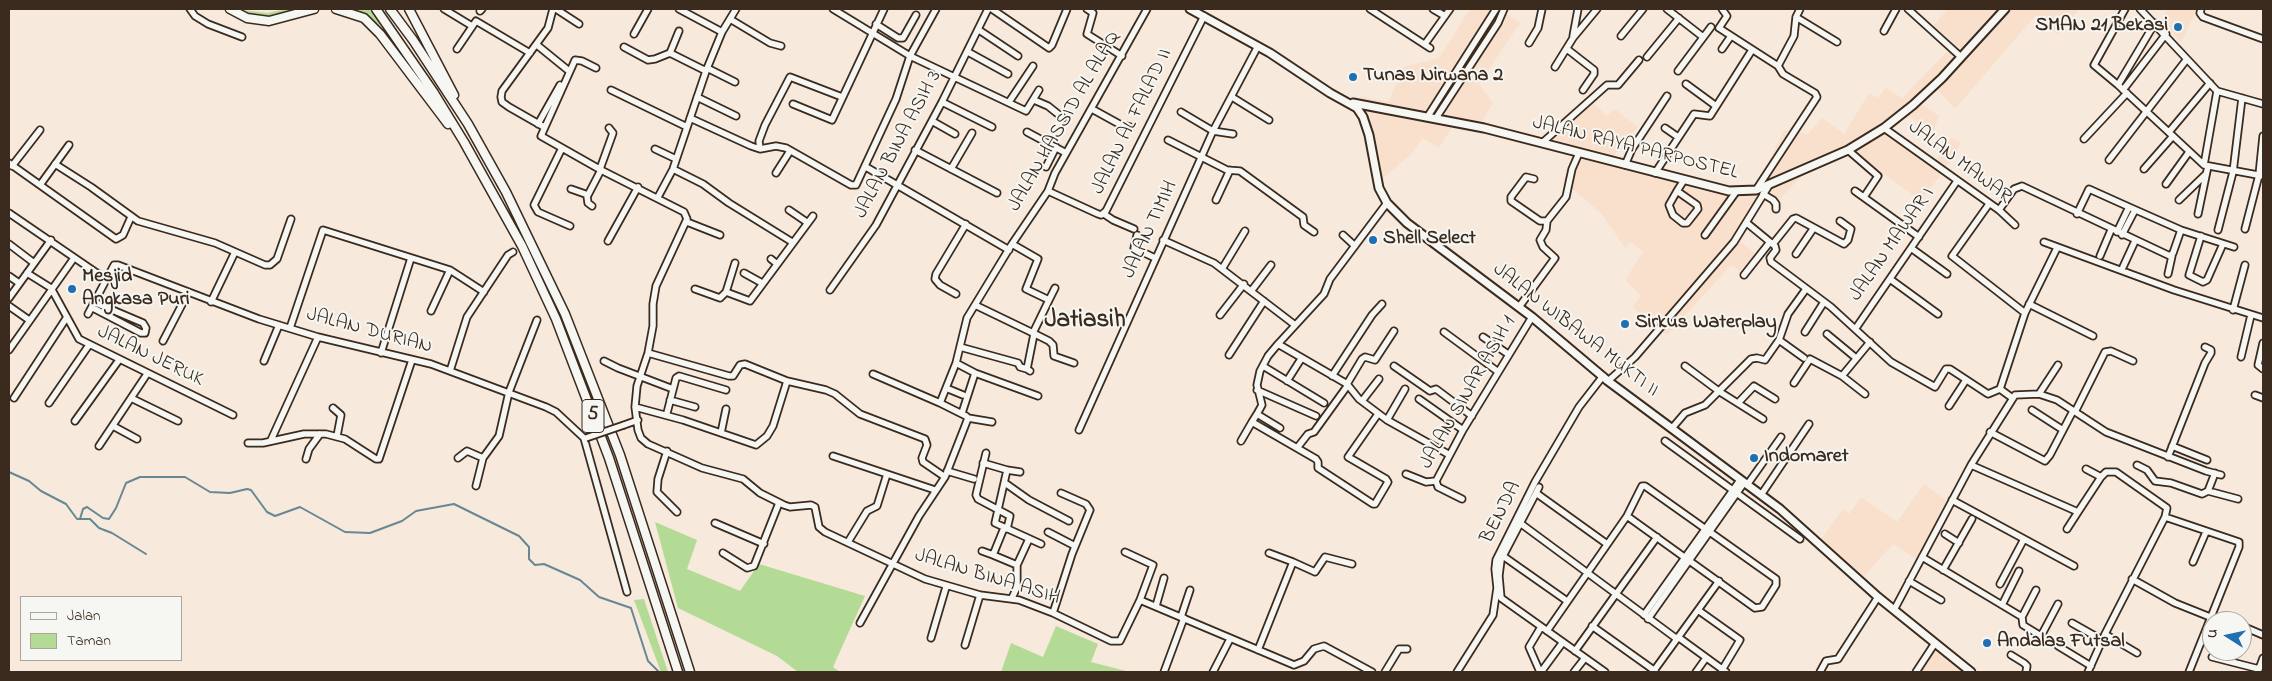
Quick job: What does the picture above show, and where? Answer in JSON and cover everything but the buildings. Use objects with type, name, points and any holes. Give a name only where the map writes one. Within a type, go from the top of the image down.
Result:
[{"type":"highway","points":[[230,9],[247,18],[270,21],[314,9]]},
{"type":"highway","points":[[336,9],[364,18],[380,34],[464,142]]},
{"type":"highway","name":"5","points":[[376,9],[434,93],[464,142],[522,246],[556,319],[609,458],[678,672]]},
{"type":"highway","name":"5","points":[[390,9],[413,40],[468,124],[506,192],[565,314],[620,455],[690,672]]},
{"type":"highway","points":[[409,9],[468,124]]},
{"type":"main road","name":"JALAN WIBAWA MUKTI II","points":[[1190,9],[1258,46],[1330,93],[1357,108],[1363,117],[1368,134],[1376,180],[1388,203],[1415,229],[1532,317],[1605,379],[1673,427],[1780,509],[1878,597],[1971,672]]},
{"type":"main road","name":"JALAN RAYA PARPOSTEL","points":[[1347,102],[1432,117],[1736,192],[1760,192],[1848,150],[1884,128],[1913,105],[2005,9]]},
{"type":"street","points":[[190,9],[195,16],[208,24],[242,37]]},
{"type":"street","points":[[444,9],[472,26]]},
{"type":"street","points":[[541,126],[502,102],[502,91],[537,46],[550,24],[554,9],[579,24]]},
{"type":"street","points":[[634,34],[648,9]]},
{"type":"street","points":[[679,9],[722,32]]},
{"type":"street","points":[[658,198],[673,169],[696,97],[722,32],[736,9]]},
{"type":"street","points":[[833,9],[910,56],[1026,111],[1039,90]]},
{"type":"street","points":[[794,104],[830,120],[834,117],[871,33],[884,9]]},
{"type":"street","points":[[690,118],[760,149],[781,146],[851,185],[858,183],[896,99],[910,56],[936,9]]},
{"type":"street","points":[[990,9],[1049,48],[1067,9]]},
{"type":"street","name":"JALAN BINA ASIH 3","points":[[830,290],[871,232],[990,9]]},
{"type":"street","points":[[1087,9],[1093,13],[1087,34],[1122,56]]},
{"type":"street","name":"JALAN HASSID AL ALAQ","points":[[940,403],[956,363],[964,327],[975,305],[1010,247],[1048,191],[1066,153],[1147,9]]},
{"type":"street","points":[[1370,9],[1428,46],[1450,9]]},
{"type":"street","points":[[1433,9],[1445,16]]},
{"type":"street","points":[[1463,70],[1496,9]]},
{"type":"street","points":[[1432,117],[1463,70],[1498,23],[1504,9]]},
{"type":"street","points":[[1529,43],[1538,28],[1542,9]]},
{"type":"street","points":[[1573,38],[1578,9]]},
{"type":"street","points":[[1556,67],[1573,38],[1597,9]]},
{"type":"street","points":[[1621,36],[1643,9]]},
{"type":"street","points":[[1667,9],[1703,37]]},
{"type":"street","points":[[1722,9],[1727,16],[1719,28],[1778,66],[1794,36],[1796,17],[1800,9]]},
{"type":"street","points":[[1884,31],[1896,9]]},
{"type":"street","points":[[1908,9],[1961,57]]},
{"type":"street","points":[[2125,9],[2094,65],[2118,84],[2206,166],[2261,175]]},
{"type":"street","points":[[2140,9],[2156,23],[2218,91],[2263,104]]},
{"type":"street","points":[[2202,9],[2200,13],[2203,17],[2263,36]]},
{"type":"street","points":[[876,24],[898,38],[903,38],[916,15]]},
{"type":"street","name":"JALAN AL FALAD II","points":[[1048,191],[1098,214],[1104,214],[1109,208],[1204,16]]},
{"type":"street","points":[[1796,17],[1837,42]]},
{"type":"street","points":[[1647,57],[1679,18]]},
{"type":"street","points":[[730,19],[766,40],[782,46]]},
{"type":"street","points":[[1492,19],[1498,23]]},
{"type":"street","points":[[457,49],[475,21],[478,21],[530,53]]},
{"type":"street","points":[[2118,84],[2156,23]]},
{"type":"street","points":[[1678,71],[1711,27]]},
{"type":"street","points":[[979,30],[1018,56]]},
{"type":"street","points":[[670,53],[679,31]]},
{"type":"street","points":[[2084,140],[2125,92],[2166,34]]},
{"type":"street","points":[[1722,49],[1731,36]]},
{"type":"street","points":[[537,46],[569,70]]},
{"type":"street","name":"JALAN TIMIH","points":[[1079,430],[1213,131],[1258,46]]},
{"type":"street","points":[[624,47],[648,60],[670,53],[735,82]]},
{"type":"street","points":[[1567,49],[1594,70],[1583,90]]},
{"type":"street","points":[[1655,173],[1694,114],[1710,116],[1752,50]]},
{"type":"street","points":[[968,52],[1008,74]]},
{"type":"street","points":[[541,126],[576,59],[596,68]]},
{"type":"street","points":[[2109,160],[2188,59]]},
{"type":"street","points":[[1542,143],[1607,85],[1618,85],[1640,60]]},
{"type":"street","points":[[1009,102],[1033,66]]},
{"type":"street","name":"BENDA","points":[[1457,672],[1493,615],[1497,588],[1496,560],[1536,482],[1578,407],[1605,379],[1635,356],[1734,242],[1747,223],[1760,192],[1817,96],[1815,92],[1783,74],[1778,66]]},
{"type":"street","points":[[565,76],[541,126],[542,137],[601,170],[638,187],[684,212],[687,222],[720,235]]},
{"type":"street","points":[[760,149],[759,141],[765,125],[790,77],[842,97]]},
{"type":"street","points":[[2144,169],[2210,83]]},
{"type":"street","points":[[1686,84],[1716,106]]},
{"type":"street","points":[[611,90],[687,127]]},
{"type":"street","points":[[2198,214],[2218,91]]},
{"type":"street","points":[[1625,165],[1632,149],[1667,96]]},
{"type":"street","points":[[696,97],[736,116]]},
{"type":"street","points":[[1232,97],[1269,120]]},
{"type":"street","points":[[2218,230],[2234,172],[2242,98]]},
{"type":"street","points":[[1034,100],[1048,106],[1063,118]]},
{"type":"street","points":[[942,102],[992,127]]},
{"type":"street","points":[[1092,109],[1130,128]]},
{"type":"street","points":[[1181,112],[1213,131],[1233,134]]},
{"type":"street","points":[[932,120],[955,134]]},
{"type":"street","points":[[592,206],[588,203],[588,196],[601,170],[612,134],[609,128]]},
{"type":"street","points":[[1665,128],[1678,137]]},
{"type":"street","name":"JALAN MAWAR","points":[[1884,128],[2000,210],[2015,225]]},
{"type":"street","points":[[40,130],[11,165],[116,239],[123,235],[131,217]]},
{"type":"street","points":[[1027,132],[1066,153]]},
{"type":"street","points":[[951,169],[972,133]]},
{"type":"street","points":[[2246,230],[2261,175],[2263,136]]},
{"type":"street","points":[[1168,140],[1202,158],[1230,170],[1240,171],[1303,217],[1304,225],[1314,232]]},
{"type":"street","points":[[40,185],[69,145]]},
{"type":"street","points":[[1046,167],[1056,147]]},
{"type":"street","points":[[562,148],[534,205],[538,212],[570,226]]},
{"type":"street","points":[[655,149],[676,159]]},
{"type":"street","points":[[915,150],[997,193]]},
{"type":"street","points":[[1848,150],[1878,176],[1864,197]]},
{"type":"street","points":[[776,173],[790,151]]},
{"type":"street","points":[[2166,184],[2189,152]]},
{"type":"street","points":[[1519,307],[1555,258],[1540,243],[1540,237],[1546,230],[1546,221],[1566,197],[1572,169],[1579,153]]},
{"type":"street","points":[[55,164],[92,187],[131,217],[215,243],[265,265],[275,262],[291,219]]},
{"type":"street","points":[[866,166],[966,224],[1038,259],[1025,288],[1049,300]]},
{"type":"street","points":[[673,169],[703,184],[729,203],[792,242]]},
{"type":"street","points":[[1216,200],[1230,170]]},
{"type":"street","points":[[2179,200],[2206,174]]},
{"type":"street","points":[[1534,179],[1526,177],[1511,197],[1511,201],[1540,221],[1546,221]]},
{"type":"street","points":[[1676,190],[1697,205],[1698,209],[1687,223],[1683,223],[1670,212],[1669,205],[1676,190],[1684,180]]},
{"type":"street","name":"JALAN MAWAR I","points":[[1856,328],[1957,181]]},
{"type":"street","points":[[2000,210],[2014,189],[2022,186],[2077,214],[2172,256]]},
{"type":"street","points":[[608,241],[638,187]]},
{"type":"street","points":[[570,189],[588,196]]},
{"type":"street","points":[[2077,214],[2090,189],[2182,230],[2234,247]]},
{"type":"street","points":[[1855,191],[1919,237]]},
{"type":"street","points":[[1705,235],[1736,192]]},
{"type":"street","points":[[1760,192],[1773,200],[1776,204],[1776,209]]},
{"type":"street","points":[[1241,441],[1262,405],[1257,390],[1258,379],[1263,366],[1278,344],[1324,294],[1330,279],[1388,203]]},
{"type":"street","points":[[1989,204],[1952,256],[2025,313]]},
{"type":"street","points":[[2100,256],[2132,208]]},
{"type":"street","points":[[789,210],[808,223]]},
{"type":"street","points":[[9,213],[107,280],[88,314]]},
{"type":"street","points":[[1104,214],[1134,229]]},
{"type":"street","points":[[726,292],[750,301],[813,216]]},
{"type":"street","points":[[1744,276],[1794,219],[1844,244],[1848,240],[1851,229],[1840,221]]},
{"type":"street","name":"JALAN BINA ASIH","points":[[687,222],[660,277],[653,304],[654,313],[648,353],[639,376],[635,407],[641,438],[652,446],[702,468],[743,479],[760,493],[779,503],[790,507],[811,505],[815,507],[821,529],[891,565],[946,587],[980,595],[1012,598],[1053,613],[1116,643],[1120,642],[1140,600]]},
{"type":"street","points":[[1747,223],[1776,248],[1770,258],[1771,262],[1856,328],[1891,362],[1934,387],[1947,368],[1988,394],[2000,389],[2025,313],[2057,248]]},
{"type":"street","points":[[956,294],[940,285],[935,279],[936,274],[966,224]]},
{"type":"street","points":[[1796,254],[1813,229]]},
{"type":"street","points":[[290,328],[322,230],[450,270],[484,292]]},
{"type":"street","points":[[2168,274],[2172,256],[2182,230]]},
{"type":"street","points":[[1222,269],[1245,232]]},
{"type":"street","points":[[1137,235],[1134,248],[1155,258]]},
{"type":"street","points":[[1343,235],[1355,246]]},
{"type":"street","points":[[2201,236],[2189,275],[2202,282],[2207,280],[2222,244]]},
{"type":"street","points":[[9,298],[50,240]]},
{"type":"street","points":[[1163,240],[1214,262],[1295,325]]},
{"type":"street","points":[[2123,267],[2135,241]]},
{"type":"street","points":[[2044,242],[2233,310],[2263,318]]},
{"type":"street","points":[[9,244],[34,263]]},
{"type":"street","points":[[1911,248],[1947,274]]},
{"type":"street","points":[[211,302],[235,252]]},
{"type":"street","points":[[450,371],[463,324],[508,255],[513,252]]},
{"type":"street","points":[[9,350],[74,258]]},
{"type":"street","points":[[381,353],[411,258]]},
{"type":"street","points":[[771,259],[777,264]]},
{"type":"street","points":[[695,289],[720,298],[726,292],[735,262]]},
{"type":"street","name":"JALAN DURIAN","points":[[107,280],[114,266],[118,264],[211,302],[279,325],[450,371],[556,412],[585,438]]},
{"type":"street","points":[[1252,290],[1271,264]]},
{"type":"street","points":[[2233,310],[2245,265]]},
{"type":"street","points":[[431,311],[450,270]]},
{"type":"street","points":[[27,273],[51,288]]},
{"type":"street","points":[[744,273],[762,283]]},
{"type":"street","points":[[9,276],[19,283]]},
{"type":"street","points":[[1890,278],[1938,314]]},
{"type":"street","points":[[1220,315],[1244,284]]},
{"type":"street","name":"JALAN JERUK","points":[[51,288],[80,339],[146,374],[233,415]]},
{"type":"street","points":[[960,347],[1018,364],[1020,367],[1028,370],[1033,334],[1055,288]]},
{"type":"street","points":[[1673,427],[1685,413],[1705,405],[1752,359],[1765,360],[1779,340],[1788,314],[1806,289]]},
{"type":"street","points":[[163,341],[188,293]]},
{"type":"street","points":[[1230,355],[1264,301]]},
{"type":"street","points":[[1805,332],[1824,302]]},
{"type":"street","points":[[1332,376],[1368,320],[1382,304]]},
{"type":"street","points":[[2029,304],[2094,336]]},
{"type":"street","points":[[94,305],[143,323],[146,328],[145,333],[141,333],[94,305]]},
{"type":"street","points":[[975,305],[1049,341],[1053,345],[1054,356],[1074,363]]},
{"type":"street","points":[[9,306],[29,320]]},
{"type":"street","points":[[2241,357],[2251,315]]},
{"type":"street","points":[[14,398],[67,317]]},
{"type":"street","name":"JALAN SINAR ASIH 1","points":[[1462,499],[1438,486],[1436,481],[1448,454],[1497,371],[1532,317]]},
{"type":"street","points":[[476,486],[483,458],[499,436],[508,392],[537,320]]},
{"type":"street","points":[[264,361],[279,325]]},
{"type":"street","points":[[1297,448],[1308,434],[1314,432],[1347,385],[1362,359],[1365,357],[1375,360],[1394,331]]},
{"type":"street","points":[[1444,332],[1497,371]]},
{"type":"street","points":[[1827,334],[1856,358]]},
{"type":"street","points":[[271,440],[318,337]]},
{"type":"street","points":[[1483,337],[1508,354]]},
{"type":"street","points":[[1779,340],[1804,358]]},
{"type":"street","points":[[1842,376],[1870,342]]},
{"type":"street","points":[[2263,343],[2258,367],[2263,369]]},
{"type":"street","points":[[1278,344],[1347,385],[1362,401],[1387,420],[1448,454]]},
{"type":"street","points":[[49,403],[89,345]]},
{"type":"street","points":[[2168,457],[2205,363],[2211,353],[2211,350],[2205,347]]},
{"type":"street","points":[[1990,432],[2044,461],[2050,455],[2104,352],[2111,351],[2134,361]]},
{"type":"street","points":[[648,353],[728,376],[732,376],[740,365],[744,364],[787,381],[826,390],[835,394],[860,414],[925,439],[927,445],[922,458],[923,462],[946,474],[974,479]]},
{"type":"street","points":[[1287,381],[1301,359]]},
{"type":"street","points":[[1794,383],[1810,359],[1842,376],[1865,394]]},
{"type":"street","points":[[75,421],[119,360]]},
{"type":"street","points":[[248,443],[320,434],[337,436],[351,442],[376,459],[381,457],[412,360]]},
{"type":"street","points":[[604,361],[673,389]]},
{"type":"street","points":[[956,363],[975,373],[1038,396]]},
{"type":"street","points":[[2039,394],[2058,365]]},
{"type":"street","points":[[1263,366],[1324,403]]},
{"type":"street","points":[[1394,366],[1430,391],[1436,389],[1472,416]]},
{"type":"street","points":[[1685,366],[1720,392],[1763,419]]},
{"type":"street","points":[[962,413],[975,373]]},
{"type":"street","points":[[99,446],[146,374]]},
{"type":"street","points":[[873,374],[962,413],[968,418],[992,422]]},
{"type":"street","points":[[667,413],[673,389],[679,376],[726,390]]},
{"type":"street","points":[[1362,401],[1378,379]]},
{"type":"street","points":[[1949,406],[1966,380]]},
{"type":"street","points":[[635,407],[757,445],[767,436],[773,426],[787,381]]},
{"type":"street","points":[[1738,403],[1754,386],[1775,399]]},
{"type":"street","points":[[946,388],[963,395]]},
{"type":"street","points":[[1387,420],[1405,389]]},
{"type":"street","points":[[2000,389],[2011,398]]},
{"type":"street","points":[[1257,390],[1316,416]]},
{"type":"street","points":[[1894,610],[1971,465],[2011,398],[2017,394],[2039,394],[2057,400],[2106,432],[2168,457],[2221,475]]},
{"type":"street","points":[[2255,395],[2263,398]]},
{"type":"street","points":[[131,398],[178,421]]},
{"type":"street","points":[[1419,399],[1463,430]]},
{"type":"street","points":[[670,400],[695,407]]},
{"type":"street","points":[[334,408],[341,415],[337,436]]},
{"type":"street","points":[[721,433],[726,409]]},
{"type":"street","points":[[2032,410],[2063,430]]},
{"type":"street","points":[[1257,414],[1280,428]]},
{"type":"street","points":[[1252,422],[1316,459],[1318,468],[1375,504],[1388,482],[1348,457],[1378,414]]},
{"type":"street","points":[[860,623],[891,565],[946,474],[968,418]]},
{"type":"street","points":[[627,592],[585,438],[638,420]]},
{"type":"street","points":[[1761,495],[1810,424]]},
{"type":"street","points":[[113,426],[138,439]]},
{"type":"street","points":[[306,459],[308,449],[320,434]]},
{"type":"street","points":[[1646,617],[1734,492],[1781,437]]},
{"type":"street","points":[[1666,441],[1800,539]]},
{"type":"street","points":[[2172,446],[2207,460]]},
{"type":"street","points":[[458,458],[467,451],[483,458]]},
{"type":"street","points":[[667,451],[658,479],[657,492],[677,512]]},
{"type":"street","points":[[986,452],[976,495],[978,499],[1011,518],[993,555]]},
{"type":"street","points":[[833,456],[935,490]]},
{"type":"street","points":[[983,463],[1020,472]]},
{"type":"street","points":[[1971,465],[2078,512]]},
{"type":"street","points":[[2137,465],[2146,469],[2155,480],[2171,483],[2200,493],[2208,491],[2238,498]]},
{"type":"street","points":[[2086,469],[2101,477]]},
{"type":"street","points":[[1007,470],[994,522],[1041,544]]},
{"type":"street","points":[[2067,529],[2106,472],[2116,472],[2168,510],[2132,579],[2088,672]]},
{"type":"street","points":[[2208,491],[2214,473]]},
{"type":"street","points":[[848,542],[867,511],[877,506],[887,474]]},
{"type":"street","points":[[1406,474],[1426,482],[1436,481]]},
{"type":"street","points":[[1005,483],[1029,500],[1069,521]]},
{"type":"street","points":[[1563,642],[1541,672],[1529,646],[1567,601],[1627,516],[1642,486],[1645,486],[1708,530],[1777,581],[1762,607],[1755,608],[1627,516]]},
{"type":"street","points":[[1605,672],[1501,598],[1499,570],[1503,556],[1537,490],[1607,544]]},
{"type":"street","points":[[1053,613],[1090,510],[1086,504],[1061,493]]},
{"type":"street","points":[[1952,500],[2074,566]]},
{"type":"street","points":[[723,553],[729,559],[751,568],[756,565],[779,503]]},
{"type":"street","points":[[2165,517],[2206,532],[2235,538],[2240,545],[2212,611]]},
{"type":"street","points":[[1943,570],[1972,519]]},
{"type":"street","points":[[715,523],[764,544]]},
{"type":"street","points":[[1520,523],[1586,574],[1724,671],[1740,640],[1698,610]]},
{"type":"street","points":[[1048,532],[1076,546]]},
{"type":"street","points":[[2193,562],[2206,532]]},
{"type":"street","points":[[1944,534],[1959,543]]},
{"type":"street","points":[[1575,650],[1657,537]]},
{"type":"street","points":[[1012,598],[1017,587],[1017,565],[1029,538]]},
{"type":"street","points":[[2000,584],[2024,539]]},
{"type":"street","points":[[982,551],[1017,565]]},
{"type":"street","points":[[1125,552],[1154,565],[1140,600],[1230,639],[1297,665],[1304,661],[1314,649],[1324,646],[1371,672]]},
{"type":"street","points":[[1269,553],[1315,572],[1325,557],[1352,564]]},
{"type":"street","points":[[1503,556],[1567,601]]},
{"type":"street","points":[[1922,557],[2022,617]]},
{"type":"street","points":[[1258,650],[1293,562]]},
{"type":"street","points":[[2002,605],[2019,571]]},
{"type":"street","points":[[1156,606],[1164,578]]},
{"type":"street","points":[[2132,579],[2175,603],[2202,614]]},
{"type":"street","points":[[1592,626],[1654,672],[1719,581]]},
{"type":"street","points":[[1909,581],[1941,600]]},
{"type":"street","points":[[931,638],[946,587]]},
{"type":"street","points":[[1164,672],[1190,590]]},
{"type":"street","points":[[2036,590],[2022,617],[2023,625],[2041,636],[2058,604]]},
{"type":"street","points":[[965,645],[980,595]]},
{"type":"street","points":[[1820,672],[1826,662],[1838,659],[1878,597]]},
{"type":"street","points":[[2072,623],[2102,640]]},
{"type":"street","points":[[2105,634],[2137,653]]},
{"type":"street","points":[[2189,672],[2202,638]]},
{"type":"street","points":[[1213,672],[1230,639]]},
{"type":"street","points":[[1916,672],[1935,643]]},
{"type":"street","points":[[2058,646],[2091,666]]},
{"type":"street","points":[[1385,672],[1399,649],[1401,647],[1407,649]]},
{"type":"street","points":[[2011,655],[2027,666],[2026,672]]},
{"type":"street","points":[[1574,672],[1585,658]]},
{"type":"street","points":[[1696,672],[1706,658]]},
{"type":"street","points":[[2225,661],[2258,671],[2263,658]]},
{"type":"shaded area","points":[[1470,9],[1499,9],[1520,23],[1479,84],[1493,103],[1481,122],[1458,117],[1439,148],[1423,138],[1411,154],[1378,183],[1370,124],[1361,96],[1388,102],[1404,67],[1439,58]]},
{"type":"shaded area","points":[[1944,9],[2079,9],[2058,35],[2036,15],[1955,109],[1935,87],[1920,103],[1939,116],[1933,132],[1901,111],[1884,126],[1936,161],[1951,138],[1961,143],[1951,161],[1921,201],[1851,150],[1806,172],[1777,202],[1762,196],[1737,239],[1755,253],[1740,271],[1731,265],[1667,335],[1632,307],[1641,296],[1625,280],[1643,252],[1631,242],[1625,248],[1602,214],[1563,181],[1578,150],[1543,142],[1558,121],[1587,97],[1607,116],[1615,109],[1638,127],[1610,160],[1731,193],[1754,192],[1784,130],[1808,134],[1822,118],[1844,134],[1869,93],[1878,98],[1886,88],[1902,98],[1954,44],[1934,25],[1946,11]]},
{"type":"shaded area","name":"SMAN 21 Bekasi","points":[[2167,9],[2197,9],[2181,43],[2162,18]]},
{"type":"shaded area","points":[[1924,484],[1948,502],[1919,561],[1893,544],[1864,576],[1820,541],[1843,509],[1849,514],[1861,497],[1897,522]]},
{"type":"shaded area","points":[[1931,645],[1973,672],[1914,672]]},
{"type":"green space","points":[[235,9],[267,13],[286,9],[299,9],[273,18],[248,16]]},
{"type":"green space","points":[[351,9],[369,9],[380,22],[380,25]]},
{"type":"green space","points":[[655,522],[697,540],[687,569],[740,591],[759,564],[865,596],[833,667],[840,672],[798,672],[777,656],[678,608]]},
{"type":"green space","points":[[644,599],[668,672],[661,672],[634,600]]},
{"type":"green space","points":[[1056,626],[1098,644],[1091,662],[1130,672],[1001,672],[1011,643],[1043,657]]},
{"type":"waterway","points":[[9,472],[29,481],[41,491],[66,504],[77,519],[80,519],[83,509],[87,507],[103,518],[109,519],[116,508],[126,483],[140,477],[185,477],[210,492],[230,493],[247,489],[251,490],[267,512],[275,516],[300,507],[345,532],[370,533],[402,521],[416,511],[454,504],[519,536],[529,547],[529,559],[535,565],[544,564],[580,580],[599,597],[631,608],[648,661],[659,672]]},
{"type":"waterway","points":[[80,519],[90,519],[99,528],[112,533],[146,554]]},
{"type":"place","name":"SMAN 21 Bekasi","points":[[2178,27]]},
{"type":"place","name":"Tunas Nirwana 2","points":[[1353,77]]},
{"type":"place","name":"Shell Select","points":[[1373,240]]},
{"type":"place","name":"Mesjid Angkasa Puri","points":[[72,289]]},
{"type":"place","name":"Sirkus Waterplay","points":[[1625,324]]},
{"type":"place","name":"Indomaret","points":[[1754,458]]},
{"type":"place","name":"Andalas Futsal","points":[[1987,643]]},
{"type":"district","name":"Jatiasih","points":[[1085,322]]}]
